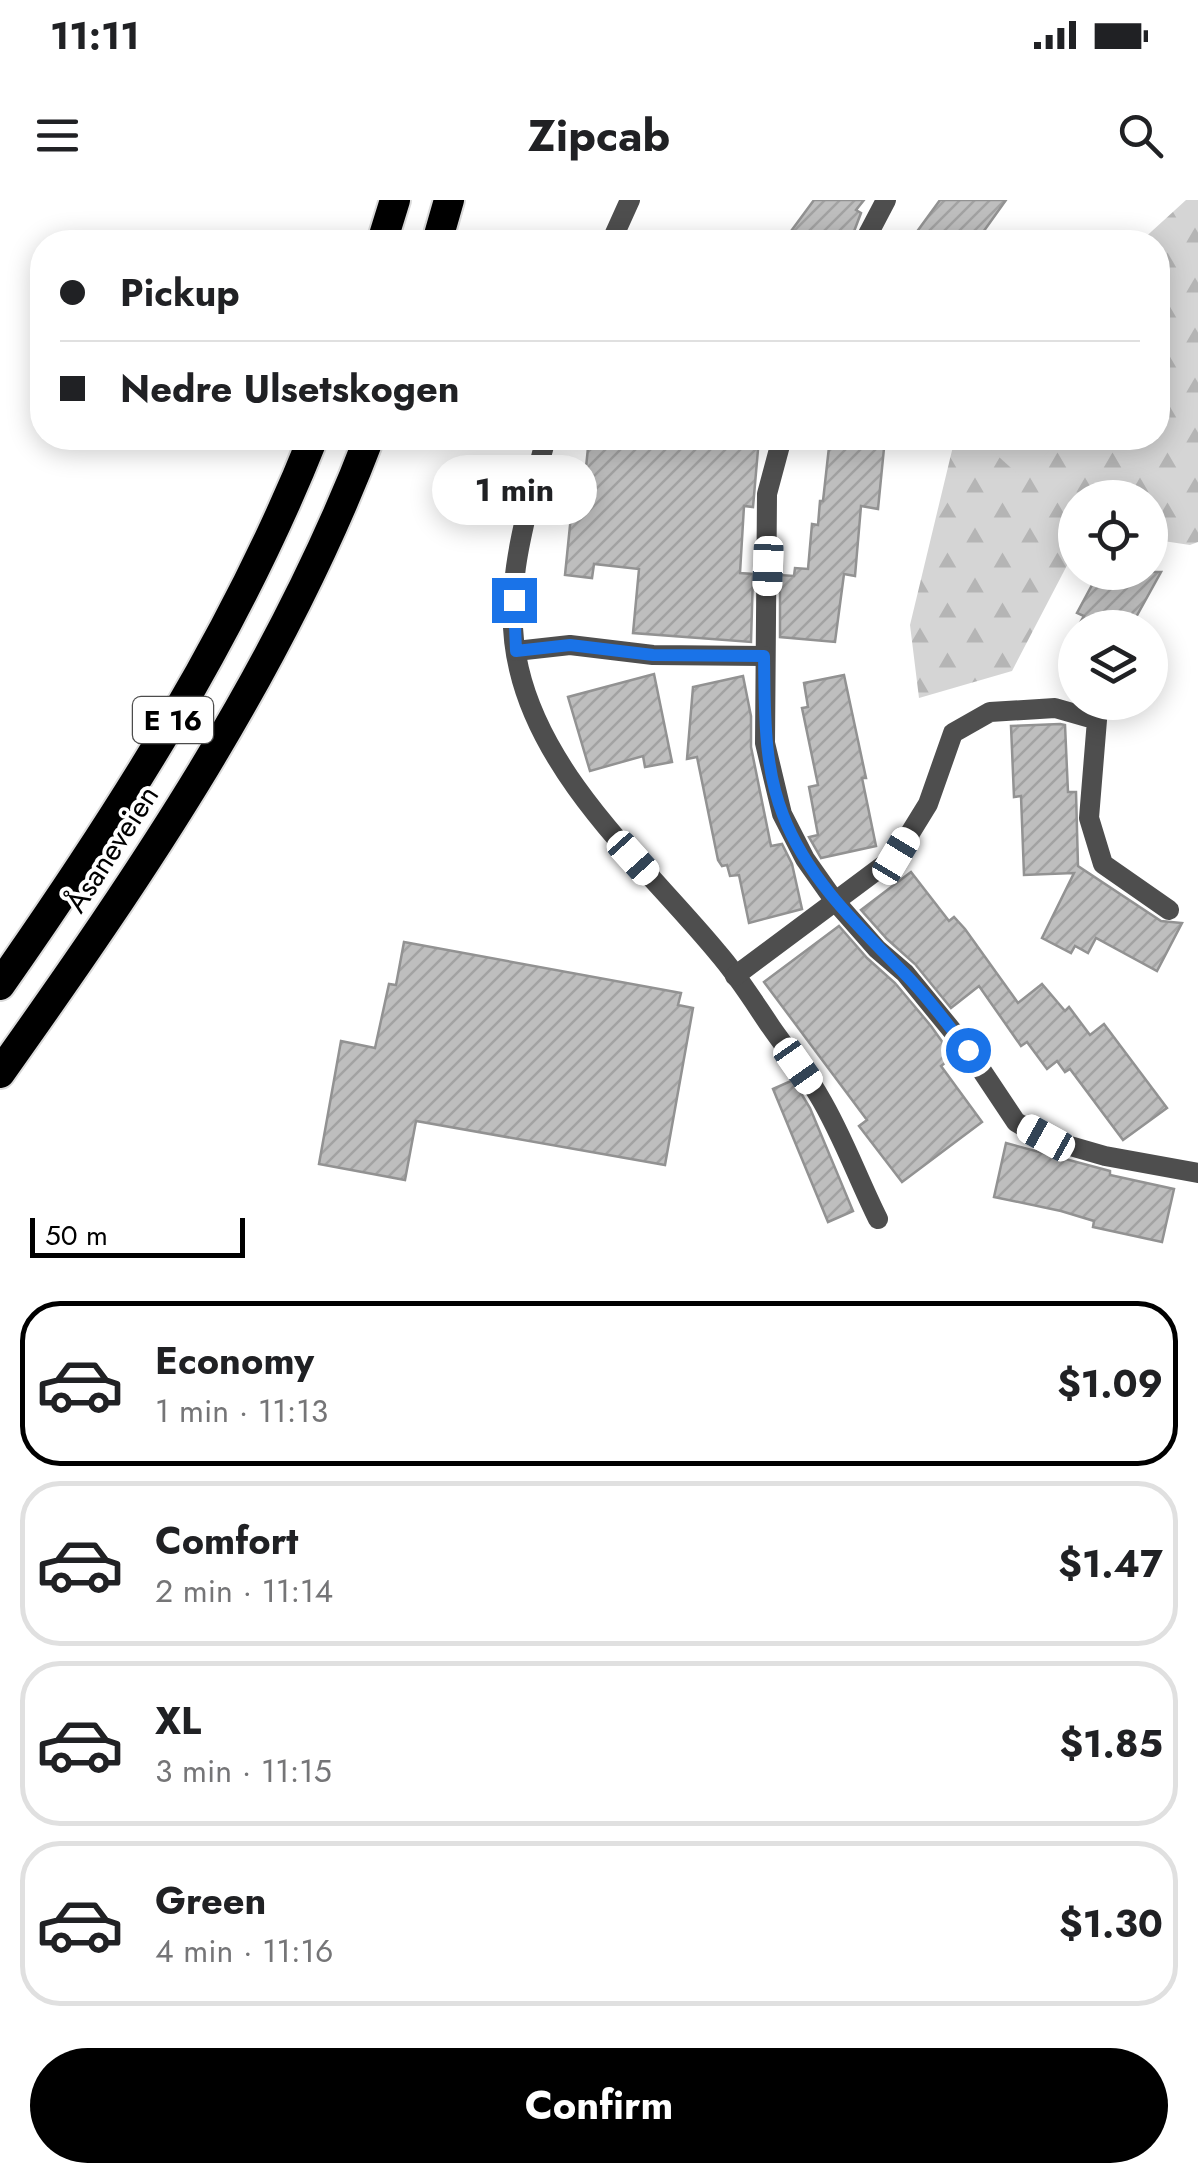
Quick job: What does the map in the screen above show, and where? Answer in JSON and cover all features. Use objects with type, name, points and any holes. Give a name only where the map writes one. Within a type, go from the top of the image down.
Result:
[{"type":"highway","points":[[386,230],[395,200]]},
{"type":"highway","points":[[440,230],[449,200]]},
{"type":"highway","name":"Åsaneveien","points":[[0,985],[97,846],[175,716],[250,582],[308,450]]},
{"type":"highway","name":"Åsaneveien","points":[[0,1074],[162,839],[234,721],[304,588],[364,450]]},
{"type":"street","points":[[616,230],[630,200]]},
{"type":"street","points":[[870,230],[886,200]]},
{"type":"street","points":[[543,450],[515,577],[512,623],[519,670],[536,719],[568,774],[611,833],[735,976],[820,1096],[878,1220]]},
{"type":"street","points":[[779,450],[767,494],[765,743],[782,814],[806,859],[834,900],[905,974],[968,1050],[1016,1122],[1046,1138],[1105,1156],[1198,1173]]},
{"type":"street","points":[[516,651],[570,645],[653,655],[764,656]]},
{"type":"street","points":[[735,976],[896,856],[928,804],[953,733],[990,712],[1056,708],[1097,720],[1088,818],[1103,864],[1170,910]]},
{"type":"green space","points":[[1186,200],[1198,200],[1198,542],[1190,545],[1168,542],[1168,480],[1058,480],[1058,583],[1012,671],[919,698],[910,625],[952,450],[1170,450],[1170,230],[1153,230]]},
{"type":"green space","points":[[991,450],[1051,450],[1022,478]]},
{"type":"building","points":[[814,200],[864,200],[856,210],[861,213],[855,230],[792,230]]},
{"type":"building","points":[[940,200],[1006,200],[985,230],[918,230]]},
{"type":"building","points":[[588,450],[758,450],[753,507],[744,506],[740,573],[753,574],[751,642],[633,633],[639,569],[594,564],[592,578],[565,575],[573,496],[583,497]]},
{"type":"building","points":[[829,450],[884,450],[878,509],[861,506],[855,576],[844,574],[835,642],[780,637],[780,575],[794,576],[795,568],[808,569],[812,524],[818,525]]},
{"type":"building","points":[[1089,590],[1151,590],[1140,610],[1079,610]]},
{"type":"building","points":[[654,674],[672,762],[645,767],[643,756],[590,771],[568,697]]},
{"type":"building","points":[[844,675],[876,846],[821,858],[809,837],[818,835],[809,787],[818,785],[802,708],[808,707],[804,683]]},
{"type":"building","points":[[743,676],[751,716],[751,747],[771,846],[782,844],[792,864],[802,909],[749,923],[739,875],[730,876],[727,865],[722,866],[718,860],[697,757],[687,759],[693,687]]},
{"type":"building","points":[[1065,725],[1068,792],[1076,792],[1078,866],[1161,921],[1182,923],[1157,971],[1096,938],[1088,953],[1075,946],[1071,953],[1042,938],[1074,873],[1024,875],[1021,796],[1014,797],[1011,726]]},
{"type":"building","points":[[911,872],[949,921],[954,917],[965,929],[1018,1003],[1042,984],[1065,1011],[1069,1007],[1090,1035],[1104,1024],[1167,1108],[1123,1140],[1070,1069],[1065,1072],[1057,1061],[1047,1069],[1027,1042],[1021,1046],[979,986],[951,1008],[915,964],[861,910]]},
{"type":"building","points":[[839,926],[931,1026],[953,1057],[941,1066],[982,1122],[902,1182],[859,1126],[867,1120],[764,982]]},
{"type":"building","points":[[404,942],[681,993],[678,1005],[693,1008],[665,1165],[416,1121],[405,1180],[319,1164],[341,1041],[375,1048],[389,984],[396,985]]},
{"type":"building","points":[[793,1080],[810,1108],[853,1211],[828,1222],[773,1089]]},
{"type":"building","points":[[1006,1143],[1110,1171],[1110,1175],[1174,1189],[1162,1242],[1093,1227],[1094,1221],[1061,1211],[994,1197]]},
{"type":"route","points":[[514,600],[516,651],[570,645],[653,655],[764,656],[765,743],[782,814],[834,900],[905,974],[968,1050]]}]
